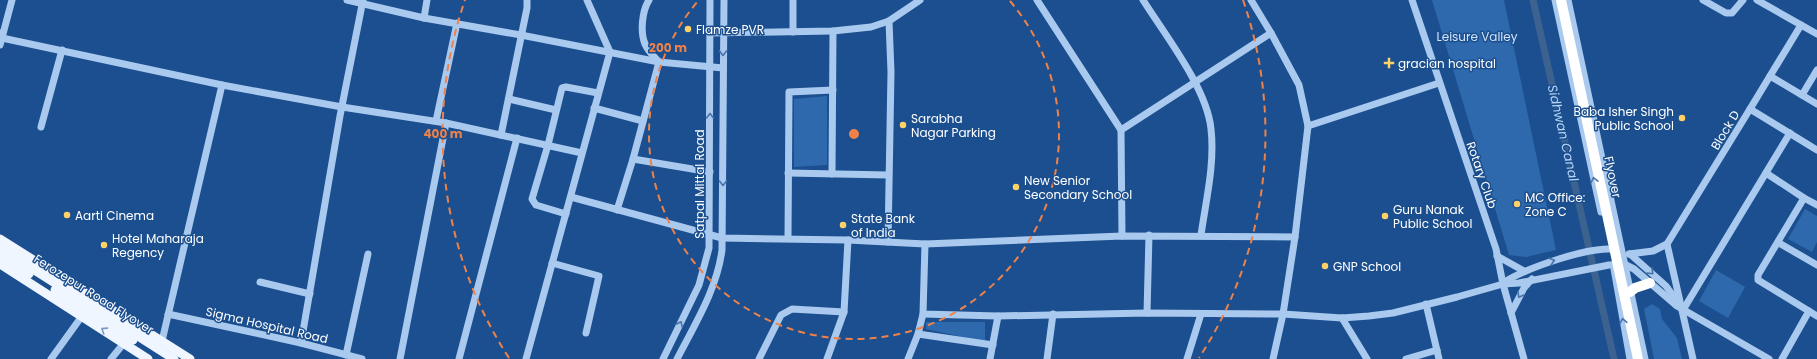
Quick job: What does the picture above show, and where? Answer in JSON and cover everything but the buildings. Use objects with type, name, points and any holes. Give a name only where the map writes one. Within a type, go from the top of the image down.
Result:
[{"type":"highway","name":"Flyover","points":[[1561,0],[1638,359]]},
{"type":"highway","points":[[1630,292],[1635,288],[1650,283]]},
{"type":"main road","points":[[0,239],[190,359]]},
{"type":"main road","name":"Ferozepur Road Flyover","points":[[0,248],[174,359]]},
{"type":"main road","name":"Ferozepur Road Flyover","points":[[0,256],[163,359]]},
{"type":"main road","points":[[0,264],[148,359]]},
{"type":"street","points":[[12,0],[1,39],[62,50],[222,85],[342,107],[436,121],[582,153]]},
{"type":"street","points":[[347,0],[363,2],[424,18],[521,35],[658,62],[723,68]]},
{"type":"street","points":[[424,18],[427,0]]},
{"type":"street","points":[[501,135],[527,8],[527,0]]},
{"type":"street","points":[[526,359],[610,52],[587,0]]},
{"type":"street","points":[[649,0],[645,6],[643,37],[646,46],[658,62]]},
{"type":"street","name":"Satpal Mittal Road","points":[[663,359],[699,285],[707,260],[710,235],[710,0]]},
{"type":"street","name":"Satpal Mittal Road","points":[[677,359],[711,292],[718,272],[722,250],[724,0]]},
{"type":"street","points":[[793,0],[793,32]]},
{"type":"street","points":[[710,33],[833,31],[871,27],[889,21],[920,0]]},
{"type":"street","points":[[1037,0],[1121,130],[1122,236]]},
{"type":"street","points":[[1142,0],[1195,82],[1203,98],[1209,116],[1212,151],[1201,235]]},
{"type":"street","points":[[1251,0],[1272,33],[1299,85],[1308,126],[1284,314],[1273,359]]},
{"type":"street","name":"Rotary Club","points":[[1412,0],[1497,256],[1503,284],[1524,359]]},
{"type":"street","points":[[1555,0],[1630,359]]},
{"type":"street","points":[[1568,0],[1645,359]]},
{"type":"street","points":[[1703,0],[1726,13],[1732,13],[1743,0]]},
{"type":"street","points":[[1757,0],[1817,34]]},
{"type":"street","points":[[301,343],[342,107],[363,2]]},
{"type":"street","points":[[888,242],[891,72],[889,21]]},
{"type":"street","points":[[436,121],[457,23]]},
{"type":"street","points":[[1750,109],[1801,25]]},
{"type":"street","points":[[832,174],[833,31]]},
{"type":"street","points":[[1121,130],[1272,33]]},
{"type":"street","points":[[41,127],[62,50]]},
{"type":"street","points":[[617,210],[633,159],[658,62]]},
{"type":"street","points":[[1802,95],[1817,70]]},
{"type":"street","points":[[1770,76],[1817,104]]},
{"type":"street","points":[[1308,126],[1439,83]]},
{"type":"street","points":[[162,341],[222,85]]},
{"type":"street","points":[[566,214],[533,202],[556,110],[564,87],[598,93]]},
{"type":"street","points":[[788,238],[790,92],[833,90]]},
{"type":"street","points":[[509,99],[556,110]]},
{"type":"street","points":[[594,108],[643,120]]},
{"type":"street","name":"Block D","points":[[1667,244],[1750,109],[1817,150]]},
{"type":"street","points":[[400,359],[446,123]]},
{"type":"street","points":[[1683,310],[1790,133]]},
{"type":"street","points":[[459,359],[517,138]]},
{"type":"street","points":[[633,159],[710,172]]},
{"type":"street","points":[[788,174],[888,175]]},
{"type":"street","points":[[1766,174],[1817,205]]},
{"type":"street","points":[[571,197],[722,238],[788,238],[925,244],[1149,235],[1295,237]]},
{"type":"street","points":[[1804,198],[1779,243],[1758,276],[1758,280],[1817,316]]},
{"type":"street","points":[[1147,313],[1149,235]]},
{"type":"street","points":[[827,359],[844,312],[848,240]]},
{"type":"street","points":[[1779,243],[1816,262]]},
{"type":"street","points":[[908,359],[918,334],[923,314],[925,244]]},
{"type":"street","points":[[1629,254],[1653,252],[1667,244],[1694,359]]},
{"type":"street","points":[[1503,284],[1524,271],[1571,256],[1608,249],[1621,250],[1629,254],[1666,286],[1683,310]]},
{"type":"street","points":[[346,355],[368,254]]},
{"type":"street","points":[[1497,256],[1524,271]]},
{"type":"street","points":[[552,263],[599,276],[586,333]]},
{"type":"street","points":[[923,314],[998,316],[1147,313],[1284,314],[1342,318],[1393,313],[1503,284],[1513,284],[1611,264],[1624,264],[1634,269],[1670,301],[1683,310],[1754,349],[1769,359]]},
{"type":"street","points":[[1511,313],[1524,288],[1532,279]]},
{"type":"street","points":[[260,282],[310,294]]},
{"type":"street","points":[[1426,304],[1439,359]]},
{"type":"street","points":[[759,359],[781,315],[786,311],[792,309],[844,312]]},
{"type":"street","points":[[1782,359],[1809,311]]},
{"type":"street","name":"Sigma Hospital Road","points":[[168,314],[301,343],[362,359]]},
{"type":"street","points":[[1047,359],[1052,314]]},
{"type":"street","points":[[1187,359],[1201,314]]},
{"type":"street","points":[[51,359],[82,316]]},
{"type":"street","points":[[990,359],[998,316]]},
{"type":"street","points":[[1342,318],[1367,359]]},
{"type":"street","points":[[918,334],[993,345]]},
{"type":"street","points":[[111,359],[124,343]]},
{"type":"street","points":[[1754,349],[1756,359]]},
{"type":"street","points":[[1406,359],[1437,350]]},
{"type":"green space","name":"Leisure Valley","points":[[1432,0],[1504,0],[1556,250],[1526,257],[1509,255]]},
{"type":"green space","points":[[827,96],[827,165],[794,167],[794,99]]},
{"type":"green space","points":[[1805,209],[1817,216],[1817,242],[1812,252],[1788,239]]},
{"type":"green space","points":[[1716,270],[1745,287],[1728,318],[1699,301]]},
{"type":"green space","points":[[1652,304],[1660,309],[1662,319],[1677,338],[1682,359],[1654,359],[1644,309]]},
{"type":"green space","points":[[926,322],[985,322],[985,342],[926,329]]},
{"type":"waterway","name":"Sidhwan Canal","points":[[1533,0],[1614,359]]},
{"type":"place","name":"Flamze PVR","points":[[688,29]]},
{"type":"place","name":"gracian hospital","points":[[1389,63]]},
{"type":"place","name":"Baba Isher Singh Public School","points":[[1682,118]]},
{"type":"place","name":"Sarabha Nagar Parking","points":[[903,125]]},
{"type":"place","name":"New Senior Secondary School","points":[[1016,187]]},
{"type":"place","name":"MC Office: Zone C","points":[[1517,204]]},
{"type":"place","name":"Aarti Cinema","points":[[67,215]]},
{"type":"place","name":"Guru Nanak Public School","points":[[1385,216]]},
{"type":"place","name":"State Bank of India","points":[[843,225]]},
{"type":"place","name":"Hotel Maharaja Regency","points":[[104,245]]},
{"type":"place","name":"GNP School","points":[[1325,266]]}]
